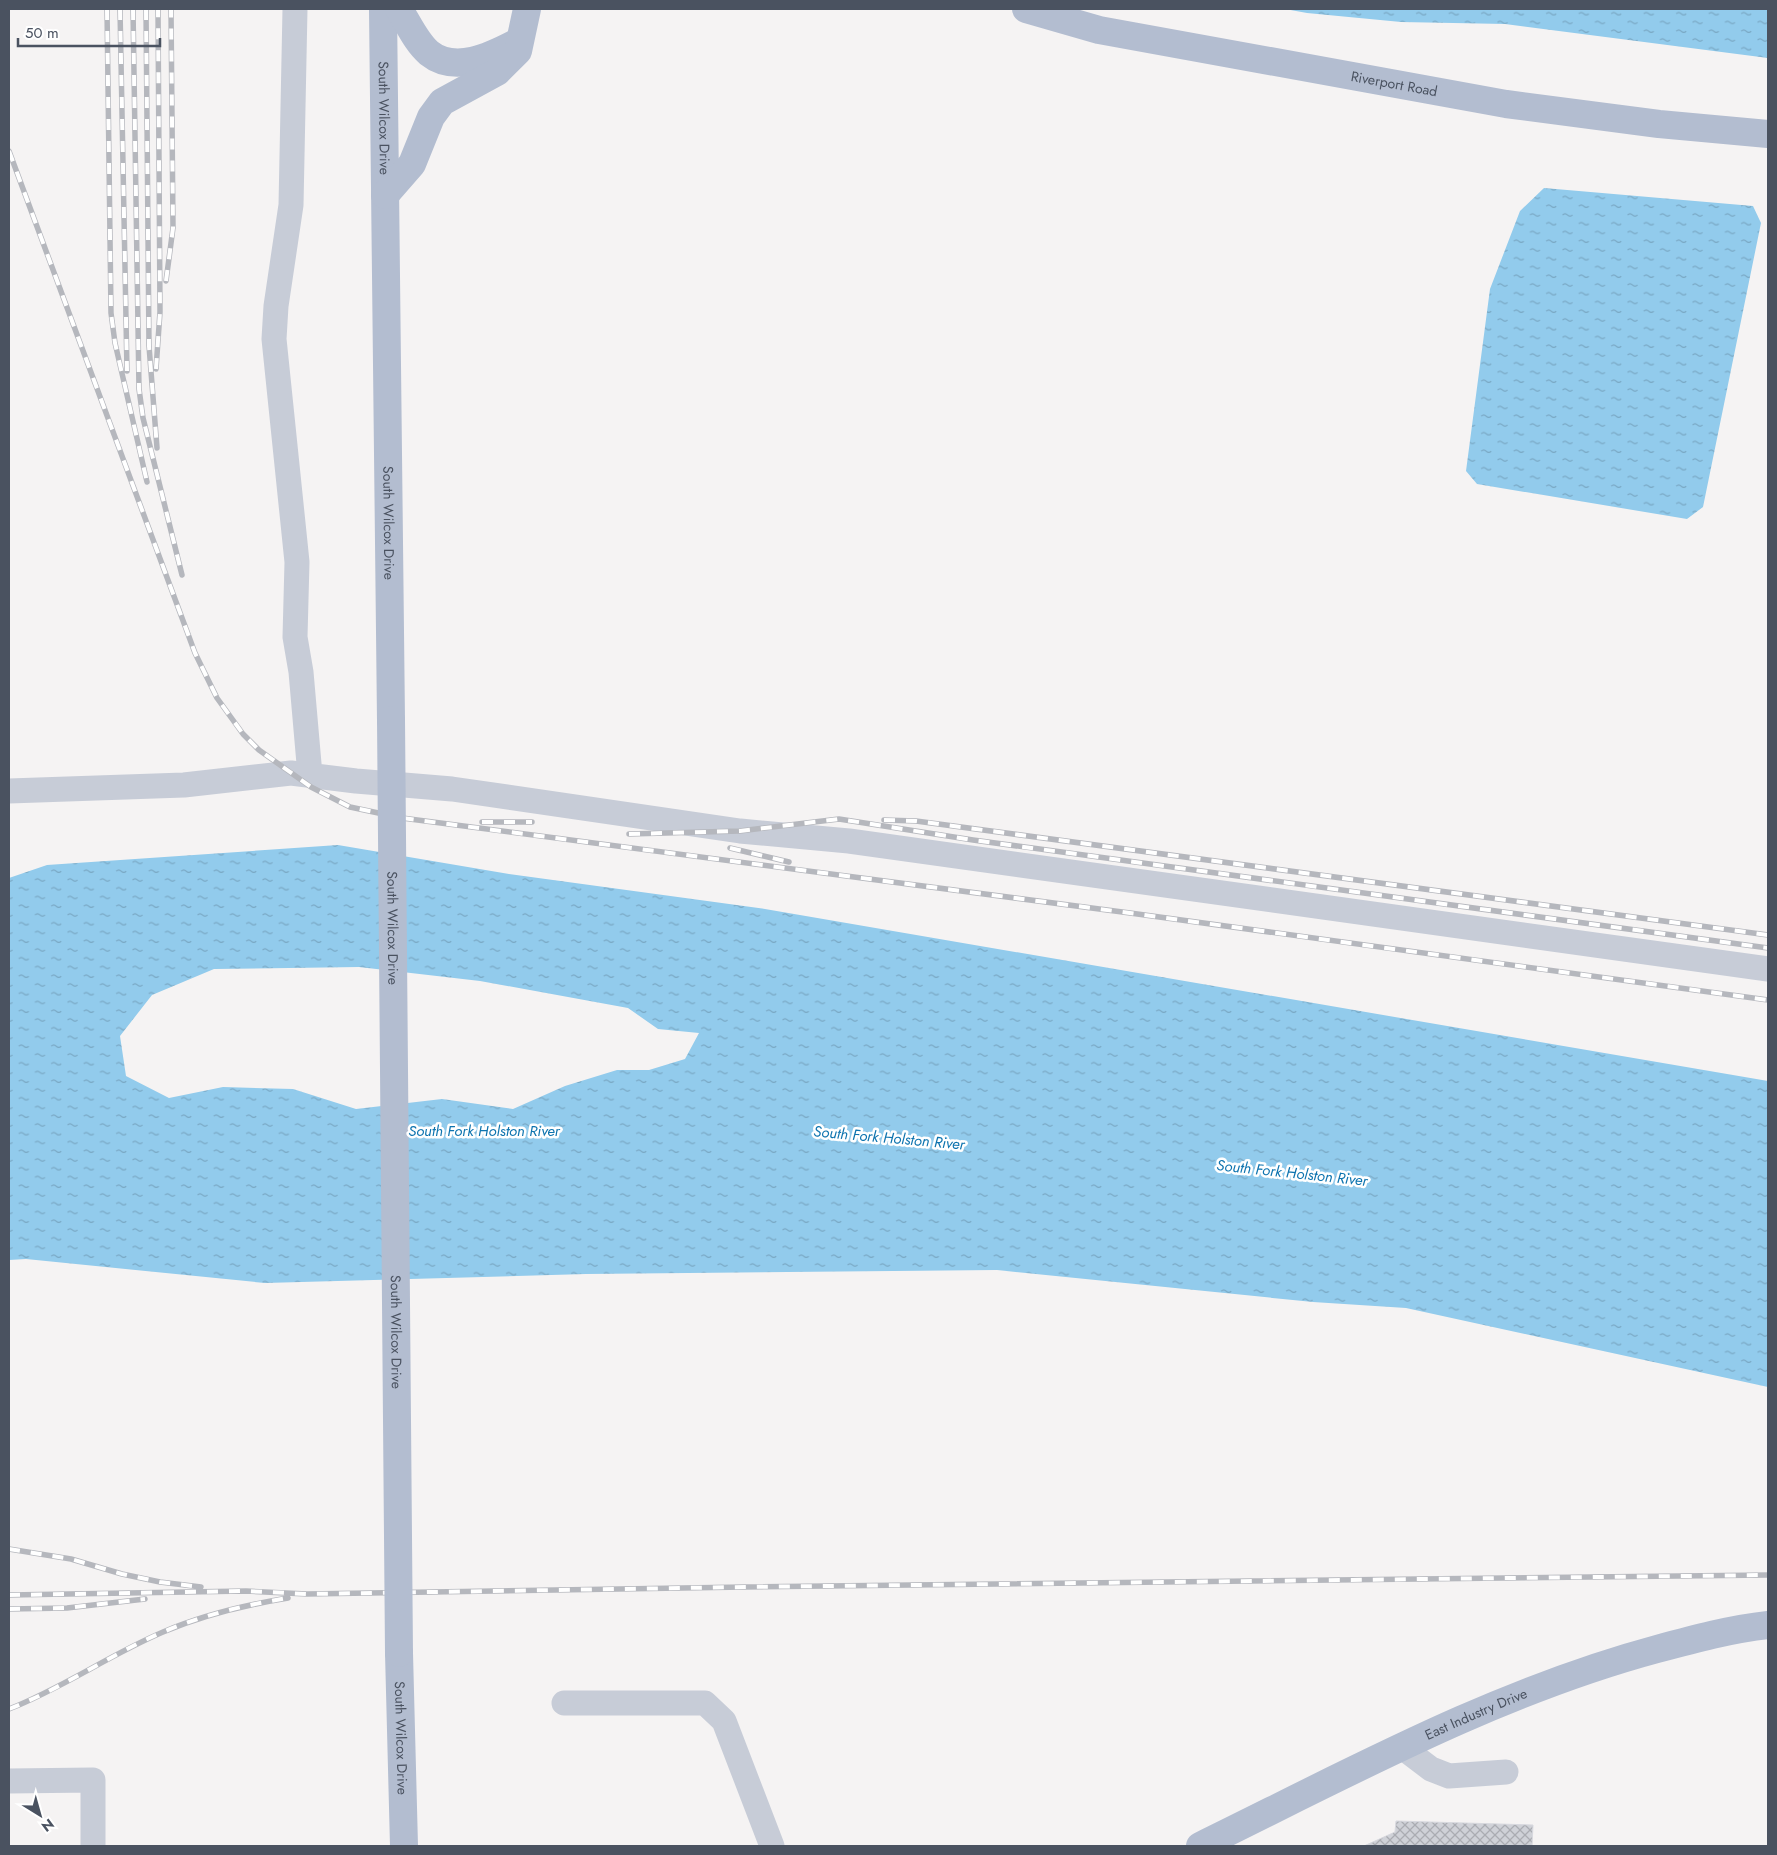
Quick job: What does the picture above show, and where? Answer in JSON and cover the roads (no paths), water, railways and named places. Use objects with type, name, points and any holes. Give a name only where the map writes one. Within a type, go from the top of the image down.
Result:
[{"type":"main road","name":"South Wilcox Drive","points":[[383,9],[399,1653],[404,1846]]},
{"type":"main road","points":[[399,9],[430,54],[448,62],[468,62],[484,58],[521,40]]},
{"type":"main road","points":[[385,195],[412,164],[431,117],[442,102],[497,72],[518,51],[527,9]]},
{"type":"main road","name":"Riverport Road","points":[[1026,9],[1099,30],[1506,104],[1658,124],[1768,134]]},
{"type":"main road","name":"East Industry Drive","points":[[1200,1846],[1402,1747],[1477,1713],[1567,1676],[1700,1637],[1768,1625]]},
{"type":"street","points":[[295,9],[291,205],[276,306],[274,339],[297,562],[295,636],[301,672],[310,775]]},
{"type":"street","points":[[9,791],[184,785],[291,773],[452,789],[740,831],[849,841],[1768,969]]},
{"type":"street","points":[[564,1703],[705,1703],[724,1721],[772,1846]]},
{"type":"street","points":[[1402,1747],[1431,1769],[1449,1776],[1506,1772]]},
{"type":"street","points":[[9,1781],[93,1780],[93,1846]]},
{"type":"water","points":[[1285,9],[1768,9],[1768,58],[1505,24],[1401,22],[1307,13]]},
{"type":"water","points":[[1544,188],[1753,206],[1761,223],[1703,507],[1687,519],[1477,484],[1466,471],[1490,289],[1520,211]]},
{"type":"water","name":"South Fork Holston River","points":[[338,845],[509,874],[765,909],[1768,1081],[1768,1387],[1406,1308],[1313,1302],[997,1270],[586,1274],[265,1283],[26,1259],[9,1260],[9,878],[47,865]],"holes":[[[359,967],[480,981],[628,1008],[658,1029],[699,1033],[685,1059],[649,1070],[617,1070],[565,1086],[513,1109],[442,1099],[356,1109],[293,1089],[223,1087],[169,1098],[126,1076],[120,1036],[152,995],[214,969]]]},
{"type":"railway","points":[[107,9],[111,313],[115,343],[147,482]]},
{"type":"railway","points":[[120,9],[127,371]]},
{"type":"railway","points":[[133,9],[139,389],[143,418],[182,575]]},
{"type":"railway","points":[[146,9],[149,346],[157,448]]},
{"type":"railway","points":[[156,369],[160,312],[158,9]]},
{"type":"railway","points":[[166,281],[173,228],[171,9]]},
{"type":"railway","points":[[9,151],[195,653],[217,698],[243,734],[259,750],[311,787],[350,807],[402,818],[1130,913],[1768,1000]]},
{"type":"railway","points":[[629,834],[740,831],[839,819],[973,840],[1768,948]]},
{"type":"railway","points":[[884,820],[916,821],[1768,935]]},
{"type":"railway","points":[[482,822],[532,822]]},
{"type":"railway","points":[[730,848],[789,862]]},
{"type":"railway","points":[[9,1549],[71,1559],[122,1574],[160,1582],[201,1587]]},
{"type":"railway","points":[[9,1595],[246,1591],[307,1594],[1768,1575]]},
{"type":"railway","points":[[9,1709],[29,1701],[143,1641],[193,1620],[224,1611],[288,1598]]},
{"type":"railway","points":[[9,1609],[67,1608],[145,1599]]}]
